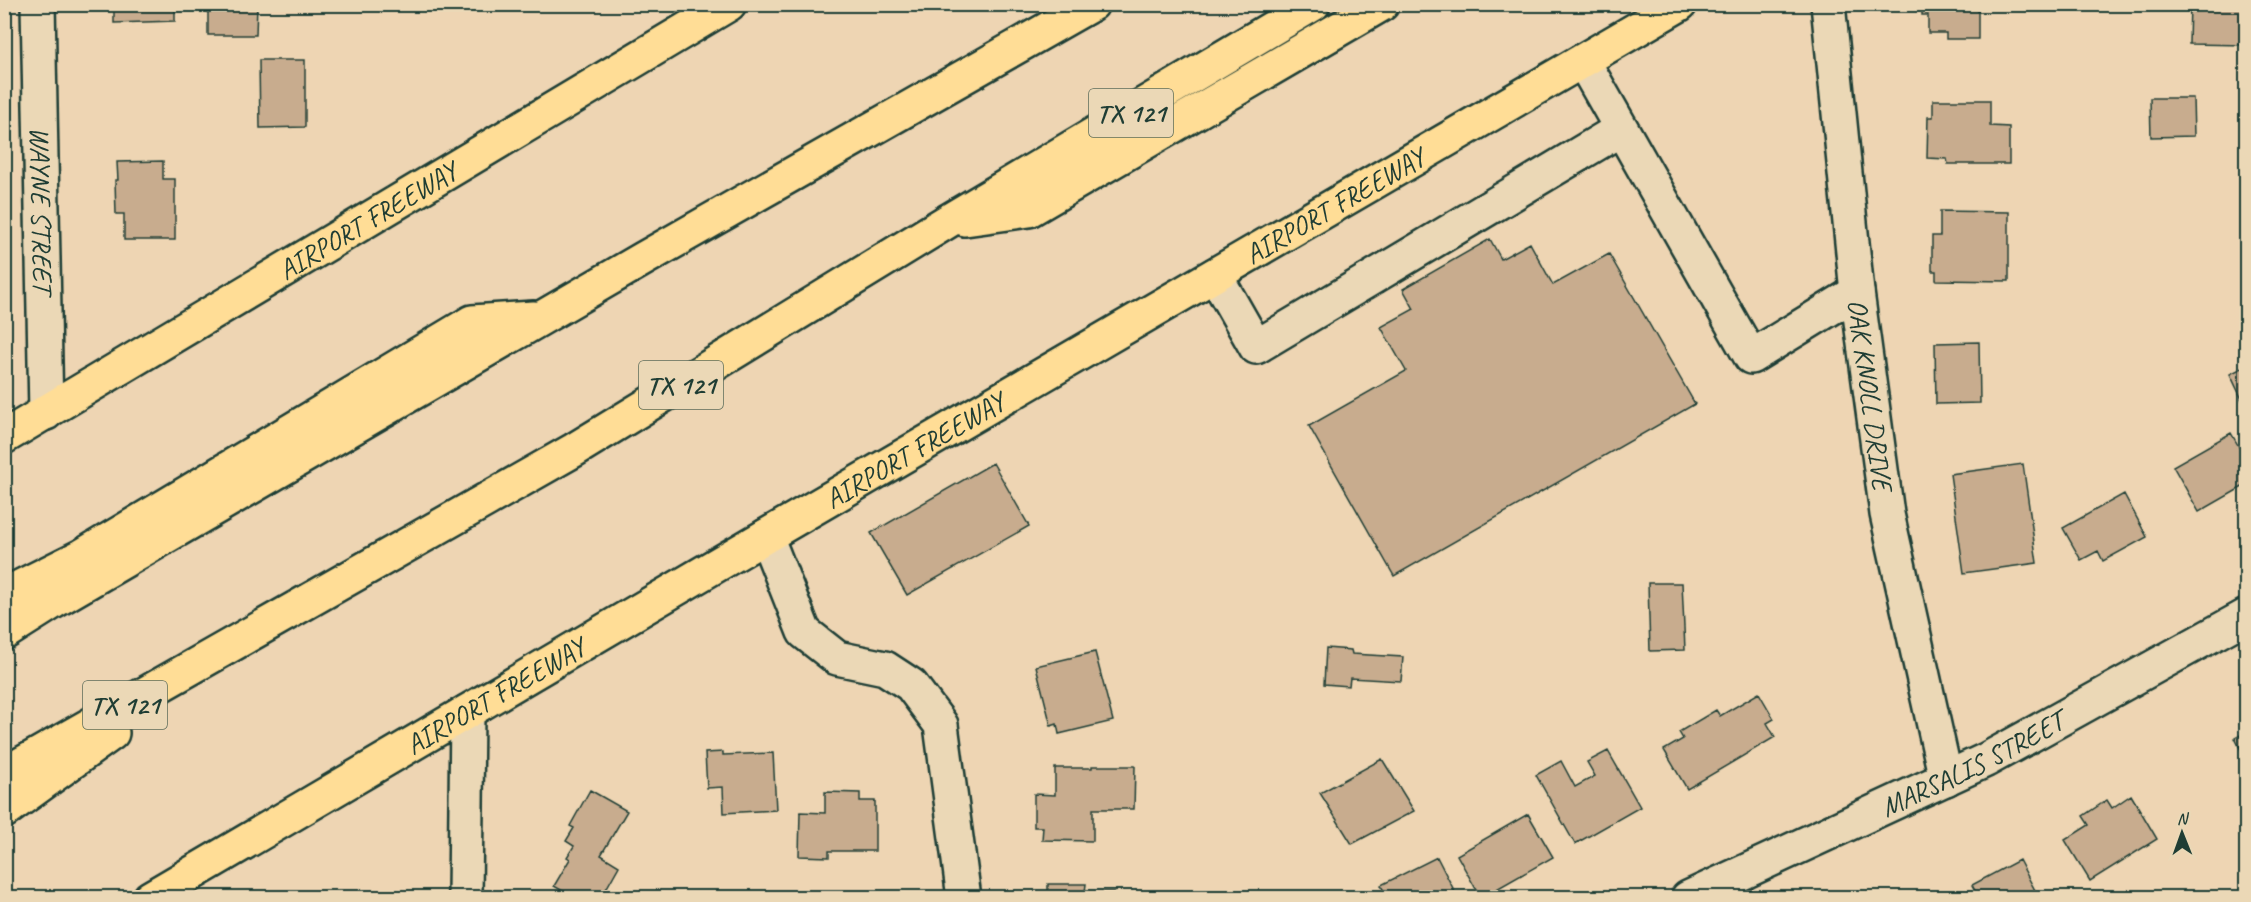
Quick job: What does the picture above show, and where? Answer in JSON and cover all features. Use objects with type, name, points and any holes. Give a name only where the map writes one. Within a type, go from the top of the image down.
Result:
[{"type":"main road","name":"AIRPORT FREEWAY","points":[[4,437],[729,4]]},
{"type":"main road","points":[[4,633],[63,596],[542,318],[1092,4]]},
{"type":"main road","name":"TX 121","points":[[4,774],[574,450],[948,221],[1313,4]]},
{"type":"main road","points":[[948,221],[1029,210],[1382,4]]},
{"type":"main road","name":"AIRPORT FREEWAY","points":[[150,897],[1680,4]]},
{"type":"main road","points":[[4,596],[82,556],[472,322],[542,318]]},
{"type":"main road","points":[[4,811],[245,637]]},
{"type":"street","name":"WAYNE STREET","points":[[38,4],[46,413]]},
{"type":"street","name":"OAK KNOLL DRIVE","points":[[1828,4],[1857,291],[1887,514],[1946,779]]},
{"type":"street","points":[[1583,61],[1751,357],[1857,291]]},
{"type":"street","points":[[1215,275],[1256,347],[1621,129]]},
{"type":"street","points":[[766,536],[804,632],[837,658],[885,668],[911,685],[941,725],[964,897]]},
{"type":"street","name":"MARSALIS STREET","points":[[1688,897],[1986,760],[2247,616]]},
{"type":"street","points":[[465,897],[467,712]]},
{"type":"building","points":[[114,4],[175,4],[175,21],[114,23]]},
{"type":"building","points":[[208,4],[257,4],[256,35],[208,35]]},
{"type":"building","points":[[1922,4],[1978,4],[1978,39],[1946,39],[1946,33],[1928,33],[1928,15],[1922,15]]},
{"type":"building","points":[[2190,4],[2246,4],[2246,45],[2189,44]]},
{"type":"building","points":[[259,60],[305,60],[305,127],[260,128]]},
{"type":"building","points":[[2150,98],[2193,98],[2194,136],[2151,137]]},
{"type":"building","points":[[1933,100],[1990,100],[1990,126],[2009,127],[2009,164],[1948,164],[1947,159],[1927,158],[1928,117],[1933,117]]},
{"type":"building","points":[[163,161],[163,179],[175,179],[175,240],[124,240],[124,214],[116,214],[117,162]]},
{"type":"building","points":[[2242,202],[2246,202],[2246,240],[2243,240]]},
{"type":"building","points":[[1940,211],[2009,212],[2009,281],[1936,280],[1936,271],[1932,271],[1932,236],[1940,236]]},
{"type":"building","points":[[1490,239],[1501,259],[1530,243],[1553,285],[1609,254],[1695,404],[1394,576],[1309,426],[1406,371],[1381,327],[1414,309],[1403,289]]},
{"type":"building","points":[[1979,342],[1980,403],[1936,404],[1935,343]]},
{"type":"building","points":[[2246,366],[2246,408],[2230,374]]},
{"type":"building","points":[[2231,433],[2246,459],[2246,485],[2199,512],[2173,466]]},
{"type":"building","points":[[993,463],[1029,526],[907,595],[871,533]]},
{"type":"building","points":[[2023,464],[2037,563],[1964,573],[1950,474]]},
{"type":"building","points":[[2124,494],[2147,537],[2103,561],[2098,551],[2081,560],[2063,528]]},
{"type":"building","points":[[1648,583],[1682,583],[1685,650],[1650,651]]},
{"type":"building","points":[[1326,648],[1351,650],[1352,654],[1403,657],[1401,681],[1350,678],[1349,686],[1324,684]]},
{"type":"building","points":[[1095,652],[1113,721],[1059,734],[1057,724],[1051,726],[1036,666]]},
{"type":"building","points":[[1759,693],[1774,719],[1767,723],[1775,737],[1687,789],[1664,750],[1683,739],[1679,732],[1716,710],[1720,716]]},
{"type":"building","points":[[2246,732],[2246,760],[2235,738]]},
{"type":"building","points":[[1608,751],[1640,807],[1575,844],[1536,775],[1561,761],[1575,787],[1595,776],[1587,762]]},
{"type":"building","points":[[723,752],[723,755],[773,753],[776,810],[724,813],[723,787],[707,788],[705,753]]},
{"type":"building","points":[[1382,759],[1414,811],[1352,844],[1320,793]]},
{"type":"building","points":[[1092,766],[1135,766],[1134,809],[1093,809],[1093,841],[1042,840],[1043,827],[1034,827],[1034,794],[1055,795],[1055,768],[1092,768]]},
{"type":"building","points":[[590,790],[627,811],[601,855],[619,866],[601,898],[575,898],[554,886],[570,859],[567,857],[574,846],[566,841],[574,828],[570,826]]},
{"type":"building","points":[[825,792],[860,793],[860,801],[875,801],[875,851],[829,851],[829,857],[799,856],[800,812],[825,813]]},
{"type":"building","points":[[2131,795],[2157,839],[2090,881],[2065,840],[2089,825],[2083,816],[2107,800],[2112,808]]},
{"type":"building","points":[[1528,814],[1553,857],[1481,898],[1457,855]]},
{"type":"building","points":[[1437,857],[1458,898],[1387,898],[1381,885]]},
{"type":"building","points":[[2019,860],[2038,896],[2035,898],[1979,898],[1972,885]]},
{"type":"building","points":[[1048,884],[1086,884],[1085,892],[1114,892],[1114,898],[1048,898]]},
{"type":"building","points":[[1957,892],[1960,898],[1946,898]]}]
